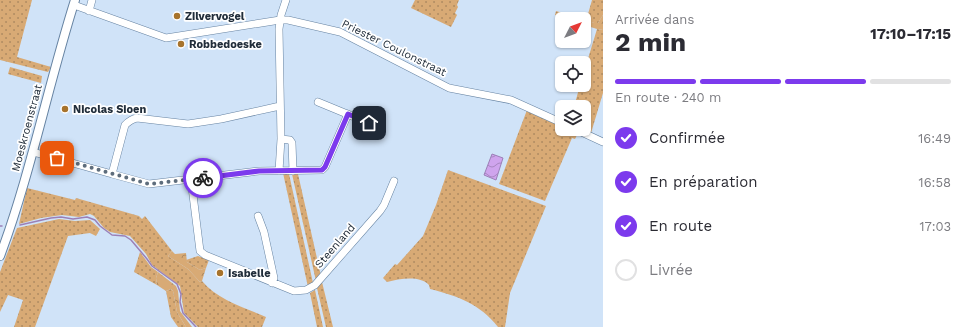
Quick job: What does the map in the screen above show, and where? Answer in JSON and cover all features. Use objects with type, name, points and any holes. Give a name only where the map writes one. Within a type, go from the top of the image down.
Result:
[{"type":"main road","name":"Moeskroenstraat","points":[[0,256],[32,152],[74,2]]},
{"type":"street","points":[[89,11],[92,0]]},
{"type":"street","points":[[279,171],[281,139],[279,29],[286,0]]},
{"type":"street","name":"Priester Coulonstraat","points":[[74,2],[89,11],[166,38],[280,20],[288,20],[340,32],[449,88],[511,100],[555,120]]},
{"type":"street","points":[[318,102],[369,123]]},
{"type":"street","points":[[112,174],[126,125],[132,119],[137,118],[188,124],[280,106]]},
{"type":"street","points":[[32,152],[149,184],[259,171],[322,170],[325,167],[348,114]]},
{"type":"street","points":[[590,136],[603,142]]},
{"type":"street","points":[[281,139],[290,140],[292,143],[292,171]]},
{"type":"street","name":"Steenland","points":[[191,179],[200,251],[205,255],[272,283],[300,292],[315,285],[380,212],[394,181]]},
{"type":"street","points":[[258,216],[264,232],[274,278],[272,283]]},
{"type":"green space","points":[[0,0],[32,0],[17,57],[51,67],[48,72],[0,60]]},
{"type":"green space","points":[[415,0],[459,0],[455,13],[457,15],[451,27],[411,8]]},
{"type":"green space","points":[[592,0],[603,0],[603,15],[598,23],[591,22],[591,12],[589,12]]},
{"type":"green space","points":[[603,15],[603,30],[591,27],[591,22],[598,23]]},
{"type":"green space","points":[[597,29],[603,30],[603,93],[591,133],[591,100],[576,100],[578,92],[591,92],[591,56],[589,56]]},
{"type":"green space","points":[[10,67],[42,76],[41,83],[8,74]]},
{"type":"green space","points":[[527,110],[555,123],[555,136],[576,136],[575,139],[572,138],[545,201],[499,184]]},
{"type":"green space","points":[[448,170],[546,206],[510,293],[505,327],[498,327],[484,312],[468,302],[430,289],[429,285],[425,282],[409,279],[387,282],[383,278],[423,236]]},
{"type":"green space","points":[[283,173],[289,174],[313,283],[308,287]]},
{"type":"green space","points":[[292,174],[298,174],[321,276],[316,281]]},
{"type":"green space","points":[[27,188],[75,200],[76,198],[139,216],[142,219],[145,216],[172,251],[168,256],[188,269],[200,282],[202,281],[208,288],[223,298],[266,317],[262,327],[198,327],[184,313],[180,286],[152,265],[146,254],[130,236],[110,232],[90,214],[79,217],[62,215],[41,218],[19,224]]},
{"type":"green space","points":[[59,219],[75,221],[90,220],[100,229],[96,236],[90,233],[68,236],[35,327],[14,327],[23,300],[8,295],[0,312],[0,272],[17,228]]},
{"type":"green space","points":[[172,251],[175,254],[186,253],[187,262],[200,270],[206,268],[202,281],[200,282],[188,269],[168,256]]},
{"type":"green space","points":[[140,252],[151,267],[158,272],[156,278],[157,285],[134,272]]},
{"type":"green space","points":[[198,256],[209,260],[206,268],[200,270],[186,260]]},
{"type":"green space","points":[[158,272],[176,286],[180,311],[192,327],[186,327],[177,312],[173,291],[171,289],[166,291],[157,285],[156,278]]},
{"type":"green space","points":[[322,282],[333,327],[326,327],[317,288]]},
{"type":"green space","points":[[171,289],[173,291],[177,312],[186,327],[178,327],[171,317],[166,291]]},
{"type":"green space","points":[[315,290],[323,327],[317,327],[310,293]]},
{"type":"water","points":[[492,154],[503,158],[496,180],[484,175]]},
{"type":"waterway","points":[[20,225],[51,218],[61,217],[73,219],[87,217],[95,220],[112,235],[125,236],[131,240],[152,266],[177,284],[181,294],[180,302],[183,313],[196,327]]},
{"type":"way so far","points":[[57,158],[149,184],[203,178]]},
{"type":"place","name":"Zilvervogel","points":[[177,16]]},
{"type":"place","name":"Robbedoeske","points":[[181,44]]},
{"type":"place","name":"Nicolas Sioen","points":[[65,109]]},
{"type":"place","name":"Isabelle","points":[[220,273]]},
{"type":"route","points":[[203,178],[259,171],[322,170],[325,167],[348,114],[369,123]]}]
